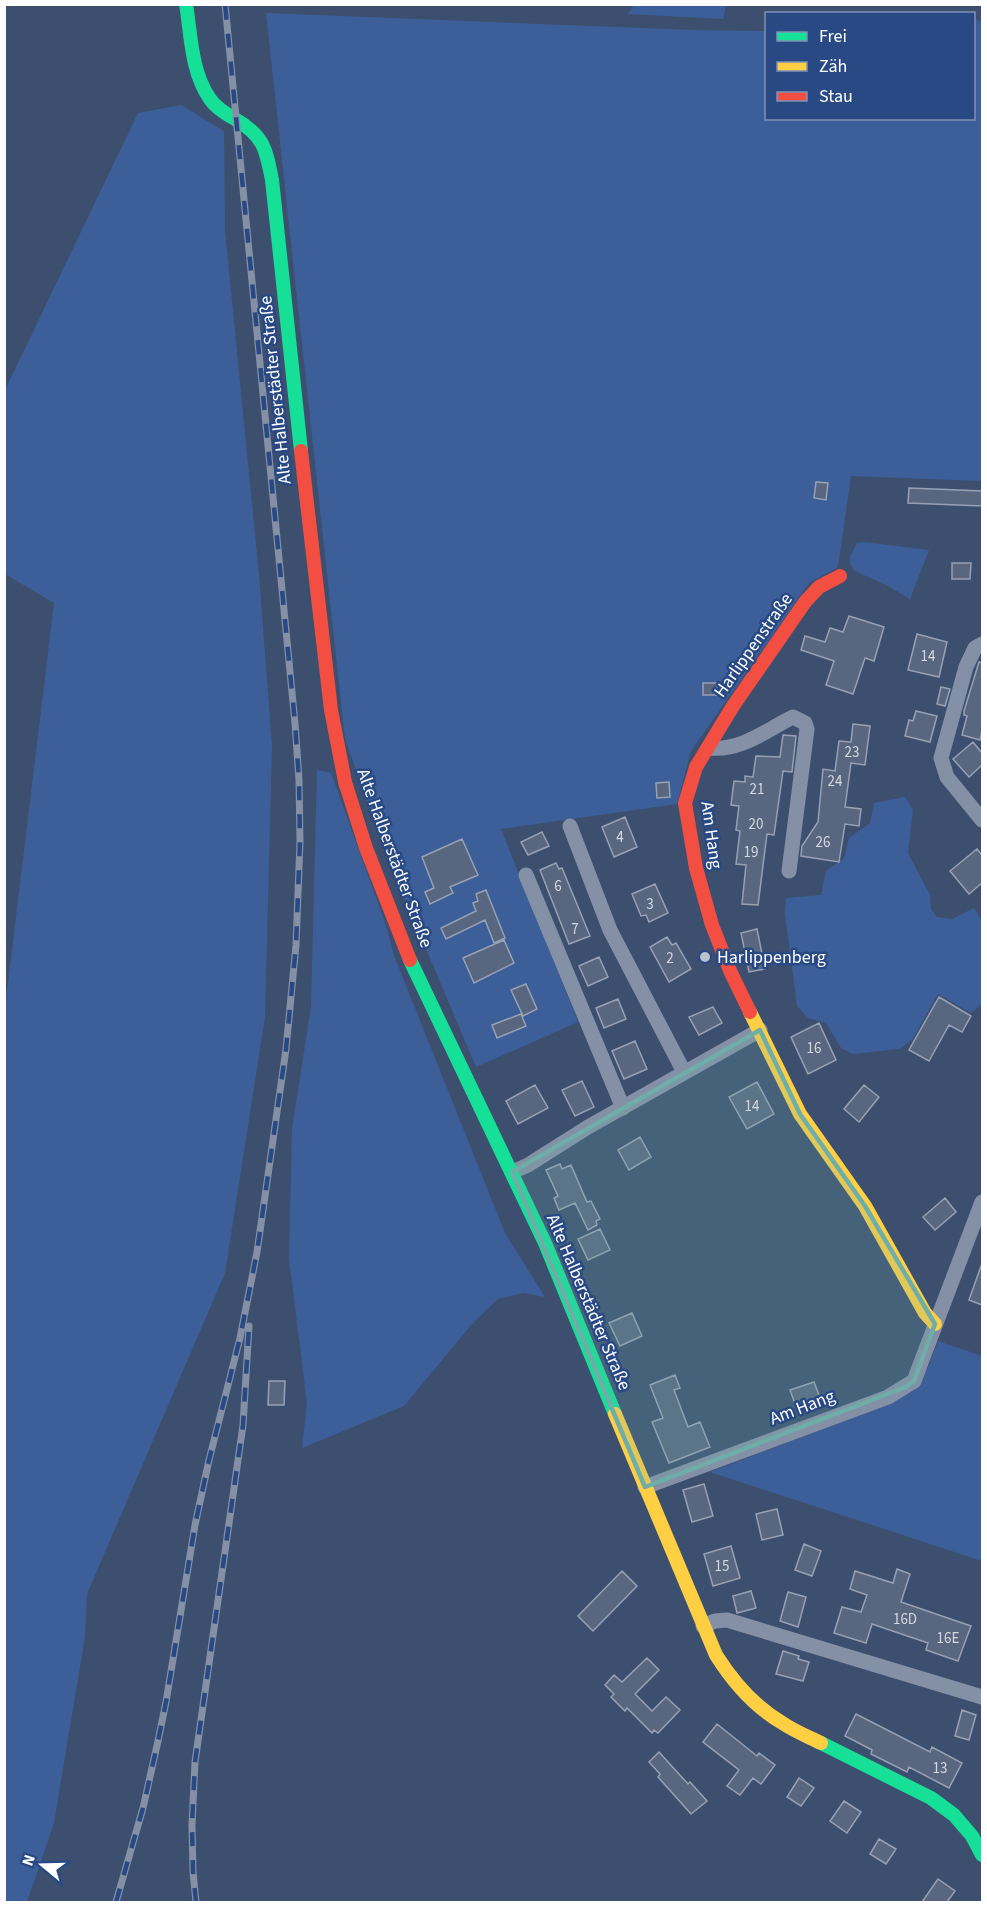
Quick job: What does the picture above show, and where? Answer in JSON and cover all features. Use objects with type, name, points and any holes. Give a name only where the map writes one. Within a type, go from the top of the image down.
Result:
[{"type":"street","name":"Alte Halberstädter Straße","points":[[186,4],[197,68],[208,96],[215,106],[259,137],[265,147],[273,192],[321,632],[337,745],[345,782],[366,848],[408,955],[545,1243],[716,1655],[729,1675],[753,1701],[783,1724],[932,1798],[954,1815],[972,1836],[982,1855]]},
{"type":"street","name":"Harlippenstraße","points":[[710,748],[733,706],[805,602],[827,581],[840,576]]},
{"type":"street","points":[[982,644],[975,648],[966,667],[941,758],[946,777],[982,819]]},
{"type":"street","points":[[710,748],[730,748],[761,736],[794,717],[805,723],[807,729],[789,871]]},
{"type":"street","name":"Am Hang","points":[[710,748],[693,775],[685,802],[696,868],[712,925],[731,973],[800,1114],[865,1206],[925,1313],[935,1324]]},
{"type":"street","points":[[570,826],[610,930],[684,1072]]},
{"type":"street","points":[[526,875],[623,1108]]},
{"type":"street","points":[[512,1172],[528,1165],[588,1127],[760,1030]]},
{"type":"street","name":"Am Hang","points":[[645,1487],[888,1396],[914,1381],[982,1202]]},
{"type":"street","points":[[703,1626],[715,1621],[727,1620],[982,1697]]},
{"type":"highlighted area","points":[[760,1030],[800,1114],[865,1206],[935,1324],[914,1381],[906,1387],[645,1487],[512,1172]]},
{"type":"shaded area","points":[[634,5],[726,5],[723,19],[628,14]]},
{"type":"shaded area","points":[[266,13],[765,31],[765,120],[975,120],[975,19],[982,22],[982,481],[851,476],[838,567],[809,583],[691,751],[677,804],[501,829],[578,1022],[476,1067],[385,852],[345,739]]},
{"type":"shaded area","points":[[181,105],[224,131],[225,230],[259,575],[272,746],[265,1017],[225,1273],[87,1594],[85,1637],[54,1823],[27,1902],[5,1902],[4,1016],[54,603],[5,574],[5,390],[138,113]]},
{"type":"shaded area","points":[[857,543],[929,550],[910,599],[855,571],[850,564],[850,557]]},
{"type":"shaded area","points":[[317,770],[331,773],[384,920],[395,958],[505,1233],[545,1297],[523,1293],[498,1299],[472,1324],[404,1406],[302,1448],[307,1403],[289,1259],[292,1128],[311,1007]]},
{"type":"shaded area","points":[[905,797],[913,810],[908,853],[930,895],[931,909],[937,917],[952,919],[974,908],[982,921],[982,1004],[971,1013],[938,994],[912,1040],[899,1049],[853,1054],[841,1048],[826,1023],[808,1018],[797,1006],[785,914],[786,898],[821,895],[826,871],[844,858],[849,838],[870,823],[874,803]]},
{"type":"shaded area","points":[[938,1341],[982,1356],[982,1561],[710,1472],[888,1404],[915,1390],[929,1365]]},
{"type":"building","points":[[816,482],[828,483],[826,500],[814,498]]},
{"type":"building","points":[[909,488],[982,491],[982,506],[908,503]]},
{"type":"building","points":[[952,563],[971,563],[970,579],[952,579]]},
{"type":"building","points":[[849,616],[884,627],[874,661],[865,658],[853,694],[826,685],[834,661],[801,650],[805,636],[825,642],[830,628],[843,632]]},
{"type":"building","points":[[917,634],[947,642],[939,677],[908,670]]},
{"type":"building","points":[[979,662],[982,663],[980,740],[962,735],[967,716],[964,715],[964,711]]},
{"type":"building","points":[[703,683],[717,683],[717,695],[703,695]]},
{"type":"building","points":[[941,687],[950,689],[945,706],[937,704]]},
{"type":"building","points":[[916,711],[937,716],[930,742],[905,736],[909,720],[913,721]]},
{"type":"building","points":[[853,724],[870,726],[865,765],[851,763],[845,807],[861,809],[859,826],[845,824],[839,862],[801,856],[802,846],[818,822],[823,769],[835,771],[839,741],[851,742]]},
{"type":"building","points":[[783,735],[796,736],[792,772],[783,771],[774,835],[767,834],[758,905],[742,904],[746,865],[736,864],[740,831],[736,830],[739,806],[731,805],[734,781],[745,782],[745,776],[753,777],[756,756],[780,757]]},
{"type":"building","points":[[973,742],[982,753],[982,765],[969,777],[953,759]]},
{"type":"building","points":[[669,782],[670,797],[657,798],[656,783]]},
{"type":"building","points":[[625,817],[637,847],[614,857],[602,827]]},
{"type":"building","points":[[542,832],[549,846],[528,855],[521,842]]},
{"type":"building","points":[[462,839],[478,875],[450,887],[453,893],[430,904],[425,892],[434,888],[422,857]]},
{"type":"building","points":[[977,849],[982,855],[982,883],[969,894],[950,871]]},
{"type":"building","points":[[556,863],[559,869],[562,868],[590,936],[569,944],[540,870]]},
{"type":"building","points":[[655,884],[668,913],[649,922],[646,915],[641,916],[632,894]]},
{"type":"building","points":[[486,890],[505,938],[494,943],[485,920],[446,939],[441,928],[476,911],[473,903],[478,901],[476,894]]},
{"type":"building","points":[[757,929],[765,969],[749,972],[741,933]]},
{"type":"building","points":[[667,937],[672,945],[676,943],[691,969],[669,982],[650,947]]},
{"type":"building","points":[[504,940],[514,963],[474,983],[463,958]]},
{"type":"building","points":[[599,957],[608,977],[588,986],[579,966]]},
{"type":"building","points":[[526,984],[537,1009],[523,1016],[511,990]]},
{"type":"building","points":[[939,997],[971,1016],[962,1032],[949,1025],[929,1061],[909,1050]]},
{"type":"building","points":[[618,999],[626,1019],[604,1028],[596,1008]]},
{"type":"building","points":[[713,1007],[722,1023],[699,1035],[689,1017]]},
{"type":"building","points":[[521,1014],[526,1026],[497,1038],[492,1025]]},
{"type":"building","points":[[819,1023],[836,1060],[808,1074],[791,1037]]},
{"type":"building","points":[[635,1041],[647,1069],[624,1079],[612,1051]]},
{"type":"building","points":[[582,1081],[594,1107],[575,1116],[562,1090]]},
{"type":"building","points":[[757,1082],[774,1114],[747,1129],[729,1097]]},
{"type":"building","points":[[535,1085],[548,1108],[518,1124],[506,1101]]},
{"type":"building","points":[[864,1085],[879,1097],[859,1122],[844,1109]]},
{"type":"building","points":[[640,1137],[651,1157],[629,1170],[618,1150]]},
{"type":"building","points":[[560,1164],[562,1169],[571,1165],[587,1202],[591,1201],[600,1219],[596,1221],[597,1225],[588,1230],[575,1203],[559,1210],[554,1198],[558,1196],[546,1170]]},
{"type":"building","points":[[945,1198],[956,1212],[935,1230],[923,1217]]},
{"type":"building","points":[[600,1229],[610,1250],[588,1260],[578,1239]]},
{"type":"building","points":[[982,1267],[982,1305],[969,1300]]},
{"type":"building","points":[[632,1313],[642,1336],[620,1346],[609,1323]]},
{"type":"building","points":[[675,1375],[680,1388],[674,1390],[688,1427],[700,1422],[710,1447],[669,1463],[652,1422],[663,1418],[650,1385]]},
{"type":"building","points":[[269,1381],[285,1381],[284,1405],[268,1405]]},
{"type":"building","points":[[814,1382],[821,1400],[797,1409],[790,1390]]},
{"type":"building","points":[[704,1484],[713,1516],[692,1522],[683,1490]]},
{"type":"building","points":[[777,1509],[783,1535],[762,1540],[756,1514]]},
{"type":"building","points":[[804,1544],[821,1551],[812,1576],[795,1570]]},
{"type":"building","points":[[731,1546],[740,1578],[713,1586],[704,1554]]},
{"type":"building","points":[[897,1569],[910,1574],[901,1602],[971,1626],[958,1661],[926,1650],[928,1643],[872,1624],[866,1643],[834,1633],[842,1607],[861,1612],[867,1595],[850,1589],[855,1571],[893,1583]]},
{"type":"building","points":[[622,1571],[637,1586],[593,1631],[578,1616]]},
{"type":"building","points":[[751,1591],[756,1608],[737,1613],[733,1596]]},
{"type":"building","points":[[788,1592],[806,1597],[798,1627],[780,1621]]},
{"type":"building","points":[[783,1651],[809,1662],[803,1681],[776,1674]]},
{"type":"building","points":[[647,1658],[659,1670],[635,1694],[652,1711],[666,1697],[680,1710],[658,1733],[654,1730],[652,1733],[627,1708],[625,1711],[611,1697],[614,1694],[605,1685],[614,1675],[622,1682]]},
{"type":"building","points":[[962,1710],[976,1715],[969,1740],[955,1736]]},
{"type":"building","points":[[856,1714],[930,1752],[932,1747],[962,1763],[949,1788],[909,1767],[907,1772],[871,1754],[872,1750],[845,1736]]},
{"type":"building","points":[[717,1724],[757,1756],[759,1753],[775,1765],[761,1784],[753,1778],[740,1795],[727,1786],[739,1770],[703,1742]]},
{"type":"building","points":[[659,1752],[707,1801],[691,1814],[658,1777],[660,1774],[649,1762]]},
{"type":"building","points":[[799,1778],[814,1788],[801,1806],[787,1797]]},
{"type":"building","points":[[844,1801],[861,1812],[847,1833],[830,1821]]},
{"type":"building","points":[[879,1839],[896,1849],[886,1864],[870,1854]]},
{"type":"building","points":[[938,1879],[955,1891],[947,1902],[922,1902]]},
{"type":"railway","points":[[116,1902],[143,1808],[158,1741],[195,1525],[240,1338],[257,1252],[286,1049],[296,945],[300,841],[295,723],[225,4]]},
{"type":"railway","points":[[196,1902],[192,1825],[195,1762],[243,1425],[249,1326]]},
{"type":"traffic: fast","points":[[186,4],[195,65],[204,88],[218,108],[252,131],[262,144],[268,160],[301,451]]},
{"type":"traffic: fast","points":[[410,960],[545,1243],[615,1414]]},
{"type":"traffic: fast","points":[[821,1743],[931,1798],[954,1815],[972,1836],[982,1855]]},
{"type":"traffic: slow","points":[[750,1012],[800,1114],[865,1206],[925,1313],[935,1324]]},
{"type":"traffic: slow","points":[[615,1414],[716,1655],[730,1675],[764,1710],[789,1727],[821,1743]]},
{"type":"traffic: jam","points":[[301,451],[331,710],[345,782],[366,848],[410,960]]},
{"type":"traffic: jam","points":[[750,1012],[731,973],[712,925],[696,868],[685,803],[696,767],[733,706],[805,602],[819,587],[840,576]]},
{"type":"place","name":"Harlippenberg","points":[[705,957]]}]
